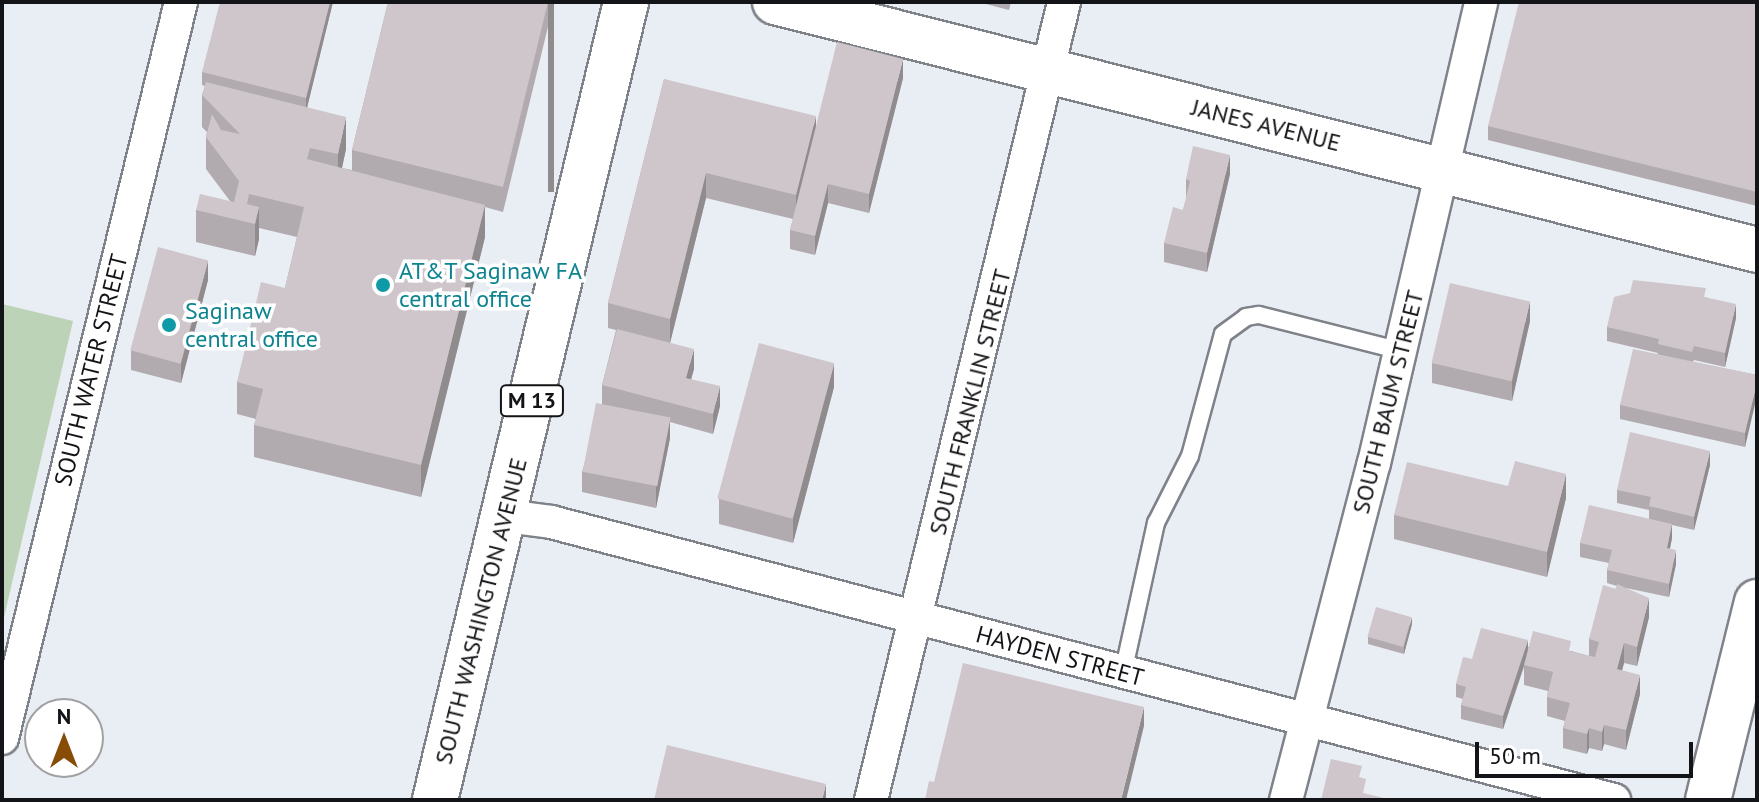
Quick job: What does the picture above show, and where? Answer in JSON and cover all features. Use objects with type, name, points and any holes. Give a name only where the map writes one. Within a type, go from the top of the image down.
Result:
[{"type":"street","name":"SOUTH WATER STREET","points":[[2,738],[181,2]]},
{"type":"street","name":"SOUTH WASHINGTON AVENUE","points":[[435,800],[626,2]]},
{"type":"street","name":"JANES AVENUE","points":[[775,2],[1757,250]]},
{"type":"street","name":"SOUTH FRANKLIN STREET","points":[[871,800],[1064,2]]},
{"type":"street","name":"SOUTH BAUM STREET","points":[[1286,800],[1445,171],[1481,2]]},
{"type":"street","name":"HAYDEN STREET","points":[[505,516],[551,522],[1614,800]]},
{"type":"street","points":[[1708,800],[1757,602]]},
{"type":"lane","points":[[1123,673],[1156,523],[1190,456],[1223,334],[1246,317],[1259,315],[1401,351]]},
{"type":"green space","points":[[2,304],[73,321],[2,626]]},
{"type":"building","points":[[220,2],[330,2],[306,98],[202,72]]},
{"type":"building","points":[[388,2],[548,2],[503,187],[352,150]]},
{"type":"building","points":[[1519,2],[1757,2],[1757,192],[1488,126]]},
{"type":"building","points":[[837,42],[903,59],[869,194],[828,184],[815,236],[790,230]]},
{"type":"building","points":[[664,79],[816,116],[796,195],[706,173],[670,319],[608,303]]},
{"type":"building","name":"AT&T Saginaw FA central office","points":[[206,82],[346,117],[338,154],[310,148],[307,159],[485,205],[421,465],[254,425],[263,389],[237,382],[261,282],[285,288],[304,207],[249,194],[247,204],[259,207],[255,224],[196,210],[200,194],[234,202],[239,181],[206,137],[212,114],[221,130],[240,134],[202,95]]},
{"type":"building","points":[[1193,146],[1230,155],[1207,253],[1164,243],[1173,207],[1183,210],[1190,181],[1186,179]]},
{"type":"building","name":"Saginaw central office","points":[[158,247],[208,260],[181,364],[130,350]]},
{"type":"building","points":[[1633,280],[1706,288],[1704,297],[1736,304],[1725,353],[1694,346],[1692,352],[1658,344],[1659,339],[1607,327],[1614,297],[1630,293]]},
{"type":"building","points":[[1450,283],[1530,301],[1511,381],[1432,363]]},
{"type":"building","points":[[617,329],[694,349],[686,378],[720,386],[713,414],[602,385]]},
{"type":"building","points":[[759,343],[834,363],[793,519],[717,499]]},
{"type":"building","points":[[1633,349],[1757,375],[1745,433],[1620,405]]},
{"type":"building","points":[[596,403],[671,418],[657,486],[583,472]]},
{"type":"building","points":[[1630,432],[1710,451],[1694,517],[1649,506],[1651,497],[1617,490]]},
{"type":"building","points":[[1515,461],[1566,474],[1547,552],[1394,515],[1407,462],[1508,486]]},
{"type":"building","points":[[1589,505],[1672,524],[1667,548],[1676,550],[1669,584],[1607,570],[1612,550],[1580,543]]},
{"type":"building","points":[[1617,584],[1649,598],[1637,647],[1624,643],[1617,669],[1640,675],[1626,730],[1604,725],[1602,732],[1589,728],[1587,734],[1563,728],[1570,703],[1547,697],[1553,672],[1524,665],[1533,631],[1571,641],[1569,651],[1595,657],[1599,642],[1589,639],[1603,585],[1616,589]]},
{"type":"building","points":[[1376,607],[1412,617],[1403,647],[1367,637]]},
{"type":"building","points":[[1481,628],[1528,640],[1503,716],[1461,705],[1466,687],[1456,684],[1463,657],[1472,659]]},
{"type":"building","points":[[963,663],[1144,707],[1121,800],[925,800],[929,781],[934,782]]},
{"type":"building","points":[[667,745],[826,784],[822,800],[654,800]]},
{"type":"building","points":[[1331,759],[1362,766],[1359,777],[1366,779],[1363,793],[1392,800],[1321,800]]},
{"type":"place","name":"AT&T Saginaw FA central office","points":[[383,285]]},
{"type":"place","name":"Saginaw central office","points":[[169,325]]}]
